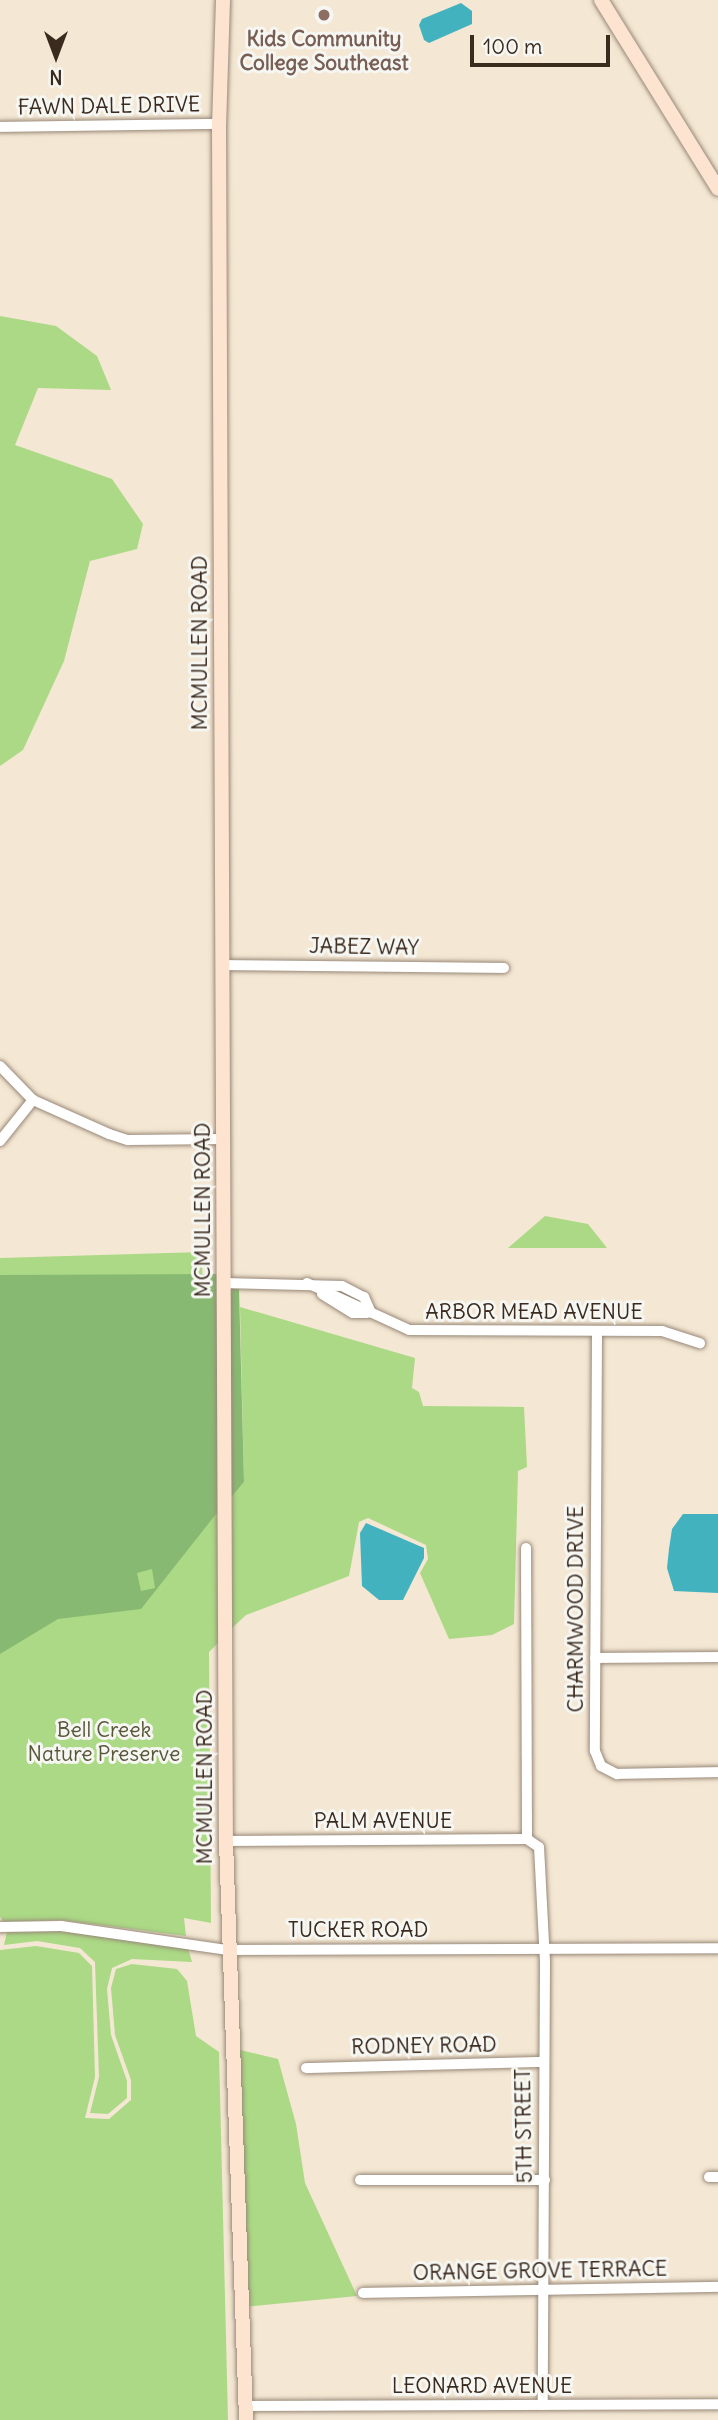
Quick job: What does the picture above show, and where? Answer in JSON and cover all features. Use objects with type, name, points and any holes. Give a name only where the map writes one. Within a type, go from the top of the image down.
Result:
[{"type":"street","name":"MCMULLEN ROAD","points":[[223,0],[219,124],[226,1841],[246,2413]]},
{"type":"street","points":[[601,0],[718,189]]},
{"type":"street","name":"FAWN DALE DRIVE","points":[[0,127],[219,124]]},
{"type":"street","name":"JABEZ WAY","points":[[223,965],[504,968]]},
{"type":"street","points":[[0,1066],[33,1100],[128,1140],[224,1139]]},
{"type":"street","points":[[0,1141],[33,1100]]},
{"type":"street","name":"ARBOR MEAD AVENUE","points":[[224,1283],[307,1283],[356,1290],[371,1313]]},
{"type":"street","name":"ARBOR MEAD AVENUE","points":[[307,1283],[338,1307],[371,1313],[419,1332],[662,1331],[699,1343]]},
{"type":"street","name":"CHARMWOOD DRIVE","points":[[597,1332],[595,1751],[601,1766],[617,1773],[718,1773]]},
{"type":"street","points":[[526,1548],[527,1839]]},
{"type":"street","points":[[595,1658],[718,1657]]},
{"type":"street","name":"PALM AVENUE","points":[[226,1841],[527,1839]]},
{"type":"street","name":"5TH STREET","points":[[527,1839],[539,1847],[543,1861],[543,2405]]},
{"type":"street","name":"TUCKER ROAD","points":[[0,1927],[61,1926],[228,1950],[718,1948]]},
{"type":"street","name":"RODNEY ROAD","points":[[306,2068],[542,2062]]},
{"type":"street","points":[[360,2180],[545,2180]]},
{"type":"street","name":"ORANGE GROVE TERRACE","points":[[363,2293],[718,2287]]},
{"type":"street","name":"LEONARD AVENUE","points":[[246,2413],[543,2405],[718,2404]]},
{"type":"green space","points":[[0,316],[56,326],[97,356],[111,390],[38,388],[15,445],[112,479],[143,524],[137,549],[90,561],[64,661],[23,750],[0,766]]},
{"type":"green space","points":[[545,1216],[588,1224],[607,1248],[508,1248]]},
{"type":"green space","name":"Bell Creek Nature Preserve","points":[[202,1252],[206,1524],[220,1509],[221,1640],[209,1652],[211,1923],[184,1918],[186,1936],[61,1920],[4,1922],[0,1917],[0,1258]]},
{"type":"green space","points":[[220,1274],[220,1509],[141,1609],[58,1619],[0,1654],[0,1275]],"holes":[[[152,1569],[155,1588],[141,1591],[137,1573]]]},
{"type":"green space","points":[[229,1289],[239,1289],[244,1482],[230,1499]]},
{"type":"green space","points":[[240,1307],[415,1358],[412,1388],[419,1392],[423,1406],[524,1407],[527,1467],[518,1471],[514,1624],[492,1635],[449,1639],[420,1573],[428,1559],[426,1545],[368,1518],[359,1522],[349,1576],[246,1615],[230,1630],[230,1499],[244,1482]]},
{"type":"green space","points":[[60,1931],[188,1948],[192,1962],[132,1959],[112,1968],[107,1989],[111,2035],[127,2081],[127,2098],[108,2114],[90,2113],[99,2077],[95,1962],[80,1948],[37,1941],[4,1945],[7,1932]]},
{"type":"green space","points":[[36,1946],[79,1953],[92,1966],[95,2077],[85,2118],[109,2119],[131,2100],[131,2080],[115,2035],[111,1988],[116,1969],[132,1964],[177,1969],[187,1981],[196,2036],[219,2052],[228,2420],[0,2420],[0,1950]]},
{"type":"green space","points":[[236,2049],[278,2059],[296,2124],[305,2183],[357,2296],[244,2307]]},
{"type":"water","points":[[461,3],[472,11],[472,24],[429,43],[424,40],[419,25],[422,19]]},
{"type":"water","points":[[683,1514],[718,1514],[718,1593],[674,1591],[667,1568],[669,1549],[672,1529]]},
{"type":"water","points":[[366,1523],[424,1548],[424,1558],[403,1600],[379,1600],[362,1586],[360,1533]]},
{"type":"place","name":"Kids Community College Southeast","points":[[324,15]]}]
